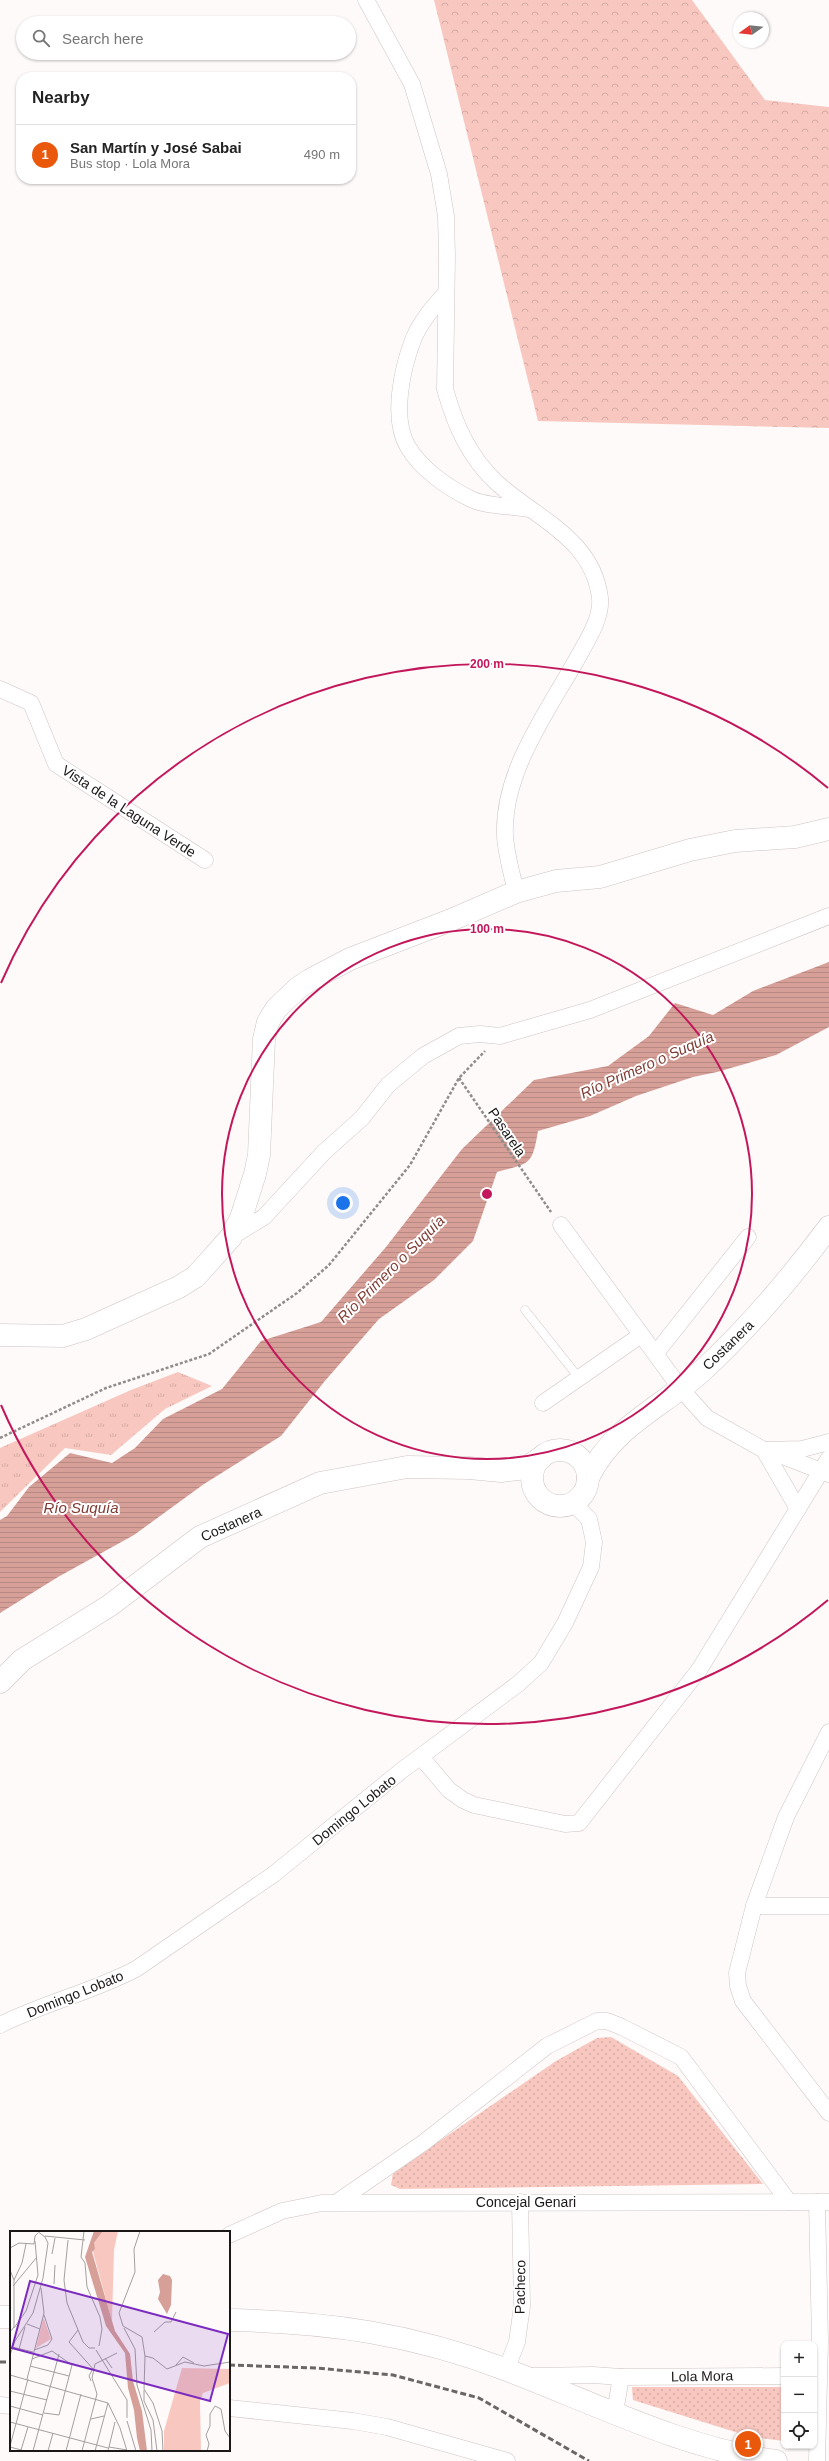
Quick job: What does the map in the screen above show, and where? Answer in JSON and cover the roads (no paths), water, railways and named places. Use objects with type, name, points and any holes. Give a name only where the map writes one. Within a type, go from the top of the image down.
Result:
[{"type":"street","points":[[366,0],[412,84],[426,125],[439,174],[446,216],[444,389],[456,424],[469,450],[496,482],[575,544],[589,562],[600,599],[594,628],[518,765],[508,796],[505,835],[516,892]]},
{"type":"street","points":[[446,293],[430,309],[413,340],[402,382],[398,416],[407,447],[430,473],[472,500],[533,510]]},
{"type":"street","name":"Vista de la Laguna Verde","points":[[0,689],[31,703],[56,764],[205,860]]},
{"type":"street","points":[[0,1335],[63,1336],[86,1329],[154,1300],[184,1284],[195,1277],[231,1237],[241,1218],[255,1174],[258,1155],[264,1039],[268,1022],[276,1009],[298,988],[350,959],[451,920],[516,892],[556,882],[600,877],[690,850],[735,841],[794,837],[829,829]]},
{"type":"street","points":[[231,1237],[264,1217],[324,1152],[362,1118],[388,1085],[423,1056],[459,1036],[480,1034],[500,1036],[590,1010],[829,916]]},
{"type":"street","points":[[420,1757],[449,1790],[474,1805],[564,1824],[579,1823],[699,1670],[798,1509],[827,1468],[764,1450],[706,1418],[681,1389],[656,1353],[560,1225]]},
{"type":"street","name":"Costanera","points":[[501,1471],[524,1481],[548,1503],[565,1506],[573,1503],[584,1493],[588,1478],[596,1462],[609,1444],[681,1389],[763,1310],[829,1228]]},
{"type":"street","points":[[656,1353],[748,1238]]},
{"type":"street","points":[[542,1403],[642,1336]]},
{"type":"street","points":[[764,1450],[802,1449],[829,1442]]},
{"type":"street","name":"Costanera","points":[[0,1682],[22,1660],[109,1606],[200,1537],[320,1483],[407,1468],[468,1468],[501,1471],[527,1467],[558,1450],[588,1451],[609,1444]]},
{"type":"street","points":[[764,1450],[798,1509]]},
{"type":"street","points":[[567,1451],[582,1461],[588,1478]]},
{"type":"street","points":[[535,1491],[533,1473],[541,1458]]},
{"type":"street","name":"Domingo Lobato","points":[[0,2025],[40,2006],[112,1981],[136,1969],[274,1874],[420,1757],[518,1684],[541,1663],[565,1624],[591,1567],[594,1542],[589,1519],[573,1503]]},
{"type":"street","points":[[829,1732],[786,1817],[754,1906],[737,1973],[739,1994],[743,2001],[829,2113]]},
{"type":"street","points":[[754,1906],[829,1906]]},
{"type":"street","points":[[338,2202],[429,2139],[547,2046],[597,2021],[607,2021],[622,2027],[681,2057],[789,2202]]},
{"type":"street","name":"Concejal Genari","points":[[230,2234],[282,2211],[310,2205],[338,2202],[823,2202]]},
{"type":"street","name":"Pacheco","points":[[515,2373],[517,2342],[522,2306],[520,2202]]},
{"type":"street","points":[[817,2376],[823,2202]]},
{"type":"street","points":[[230,2320],[303,2323],[359,2329],[411,2340],[515,2373],[710,2447],[776,2461]]},
{"type":"street","name":"Lola Mora","points":[[515,2373],[593,2374],[621,2377],[781,2376]]},
{"type":"street","points":[[615,2412],[621,2377]]},
{"type":"street","points":[[817,2377],[817,2461]]},
{"type":"street","points":[[0,2405],[10,2406]]},
{"type":"street","points":[[230,2408],[367,2423],[507,2461]]},
{"type":"lane","points":[[525,1310],[579,1378]]},
{"type":"water","name":"Río Suquía","points":[[829,962],[829,1027],[776,1055],[717,1072],[693,1077],[636,1096],[590,1116],[538,1131],[534,1151],[528,1161],[516,1167],[497,1172],[473,1241],[434,1280],[379,1319],[324,1382],[281,1436],[204,1484],[134,1535],[58,1577],[0,1613],[0,1520],[7,1516],[29,1487],[70,1453],[112,1463],[135,1448],[163,1419],[222,1389],[261,1341],[321,1322],[386,1247],[462,1149],[534,1080],[608,1066],[649,1036],[675,1003],[713,1015],[753,991]]},
{"type":"railway","points":[[0,2362],[10,2362]]},
{"type":"railway","points":[[230,2365],[316,2368],[393,2375],[479,2398],[589,2461]]},
{"type":"place","name":"San Martín y José Sabai","points":[[748,2444]]},
{"type":"water label","name":"Río Primero o Suquía","points":[[647,1065]]},
{"type":"water label","name":"Río Primero o Suquía","points":[[391,1269]]}]
